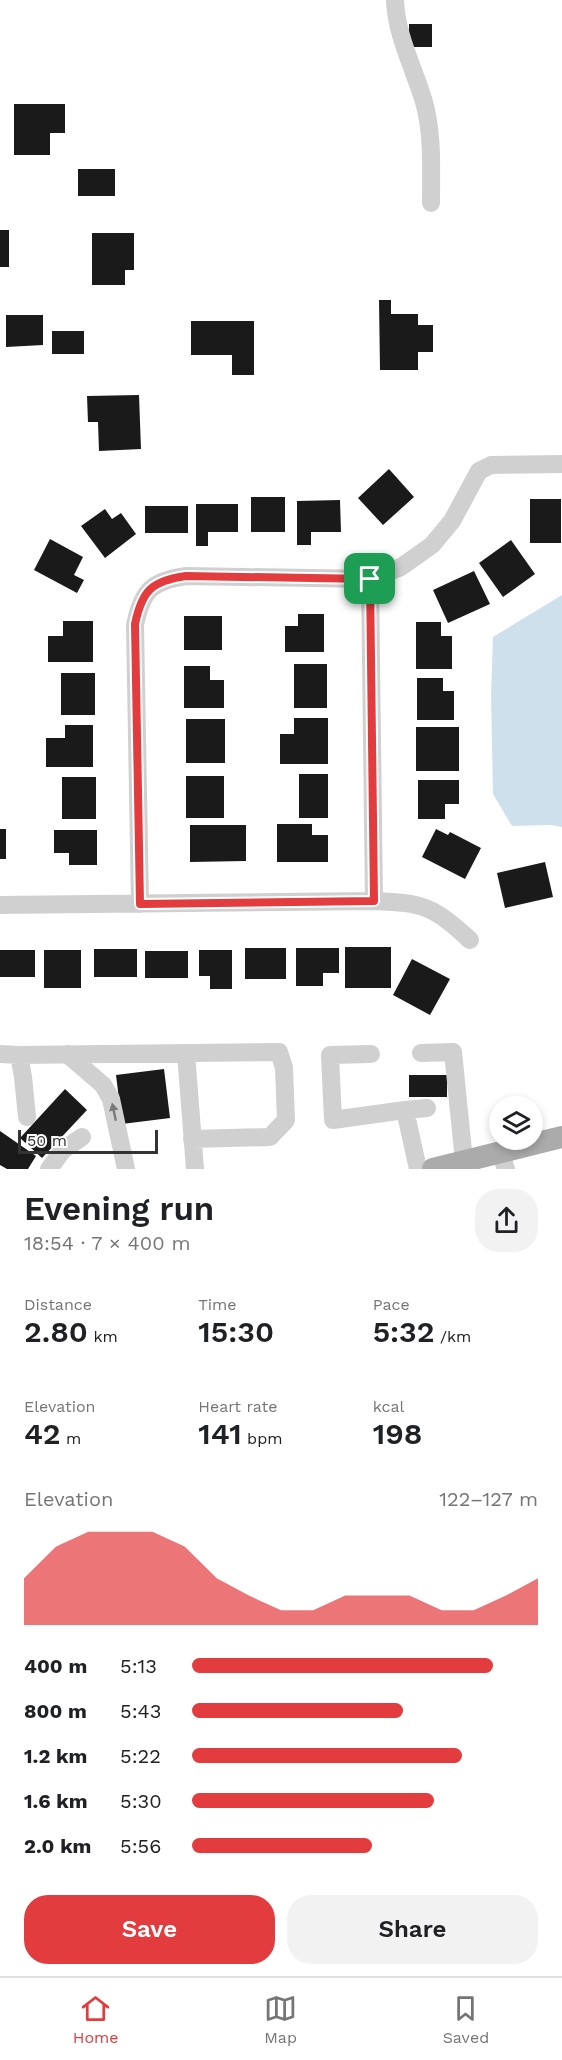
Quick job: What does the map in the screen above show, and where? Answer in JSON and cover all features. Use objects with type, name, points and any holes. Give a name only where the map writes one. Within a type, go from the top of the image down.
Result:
[{"type":"main road","points":[[433,1169],[464,1161],[503,1161],[562,1137]]},
{"type":"street","points":[[395,0],[395,13],[424,104],[432,153],[431,203]]},
{"type":"street","points":[[140,904],[135,624],[140,602],[152,588],[167,579],[186,576],[370,579],[401,567],[432,545],[452,521],[479,471],[491,465],[562,464]]},
{"type":"street","points":[[370,579],[374,901]]},
{"type":"street","points":[[0,905],[411,902],[436,911],[470,940]]},
{"type":"street","points":[[0,1054],[279,1052],[284,1068],[286,1120],[270,1137],[192,1139]]},
{"type":"street","points":[[421,1053],[453,1052],[464,1161]]},
{"type":"street","points":[[186,1053],[195,1169]]},
{"type":"street","points":[[67,1054],[103,1085],[111,1099],[126,1169]]},
{"type":"street","points":[[371,1054],[330,1055],[333,1120],[427,1108]]},
{"type":"street","points":[[19,1055],[27,1117]]},
{"type":"street","points":[[405,1110],[418,1169]]},
{"type":"street","points":[[49,1169],[63,1150],[82,1137]]},
{"type":"water","points":[[562,595],[562,827],[512,826],[493,794],[491,695],[493,637]]},
{"type":"building","points":[[409,24],[432,24],[432,47],[409,47]]},
{"type":"building","points":[[14,104],[65,104],[65,133],[50,133],[50,155],[14,155]]},
{"type":"building","points":[[78,169],[115,169],[115,196],[78,196]]},
{"type":"building","points":[[0,230],[9,230],[9,267],[0,267]]},
{"type":"building","points":[[92,233],[134,233],[134,270],[125,270],[125,285],[92,285]]},
{"type":"building","points":[[379,300],[391,300],[391,314],[418,314],[418,325],[433,325],[433,352],[418,352],[418,370],[380,370]]},
{"type":"building","points":[[6,315],[43,315],[43,345],[6,347]]},
{"type":"building","points":[[191,321],[254,321],[254,375],[232,375],[232,355],[191,355]]},
{"type":"building","points":[[52,331],[84,331],[84,354],[52,354]]},
{"type":"building","points":[[139,395],[141,449],[99,451],[98,422],[88,422],[87,396]]},
{"type":"building","points":[[389,469],[414,497],[383,525],[358,498]]},
{"type":"building","points":[[251,497],[285,497],[285,532],[251,532]]},
{"type":"building","points":[[530,499],[561,499],[561,543],[530,543]]},
{"type":"building","points":[[340,500],[341,532],[311,532],[311,545],[297,545],[297,501]]},
{"type":"building","points":[[196,504],[238,504],[238,532],[208,532],[208,546],[196,546]]},
{"type":"building","points":[[145,506],[188,506],[188,533],[145,533]]},
{"type":"building","points":[[105,509],[112,519],[121,513],[136,534],[105,558],[81,526]]},
{"type":"building","points":[[50,539],[83,557],[74,575],[84,580],[77,593],[34,570]]},
{"type":"building","points":[[511,540],[535,574],[503,597],[479,563]]},
{"type":"building","points":[[474,571],[490,604],[448,623],[433,590]]},
{"type":"building","points":[[298,614],[324,614],[324,652],[285,652],[285,626],[298,626]]},
{"type":"building","points":[[184,616],[222,616],[222,650],[184,650]]},
{"type":"building","points":[[63,621],[93,621],[93,662],[48,662],[48,636],[63,636]]},
{"type":"building","points":[[416,622],[441,622],[441,636],[452,636],[452,669],[416,669]]},
{"type":"building","points":[[294,664],[327,664],[327,708],[294,708]]},
{"type":"building","points":[[184,666],[210,666],[210,680],[224,680],[224,708],[184,708]]},
{"type":"building","points":[[61,673],[95,673],[95,715],[61,715]]},
{"type":"building","points":[[417,678],[443,678],[443,691],[454,691],[454,720],[417,720]]},
{"type":"building","points":[[294,718],[328,718],[328,764],[280,764],[280,734],[294,734]]},
{"type":"building","points":[[186,719],[225,719],[225,763],[186,763]]},
{"type":"building","points":[[65,725],[93,725],[93,767],[46,767],[46,738],[65,738]]},
{"type":"building","points":[[416,727],[459,727],[459,771],[416,771]]},
{"type":"building","points":[[299,774],[328,774],[328,818],[299,818]]},
{"type":"building","points":[[186,776],[224,776],[224,818],[186,818]]},
{"type":"building","points":[[62,777],[96,777],[96,819],[62,819]]},
{"type":"building","points":[[418,780],[459,780],[459,804],[445,804],[445,819],[418,819]]},
{"type":"building","points":[[277,824],[312,824],[312,835],[328,835],[328,862],[277,862]]},
{"type":"building","points":[[190,825],[246,825],[246,861],[190,862]]},
{"type":"building","points":[[0,829],[6,829],[6,859],[0,859]]},
{"type":"building","points":[[436,829],[448,835],[450,832],[481,848],[465,879],[422,857]]},
{"type":"building","points":[[54,830],[97,830],[97,865],[69,865],[69,853],[54,853]]},
{"type":"building","points":[[545,862],[553,897],[505,908],[497,873]]},
{"type":"building","points":[[345,947],[391,947],[391,988],[345,988]]},
{"type":"building","points":[[245,948],[286,948],[286,979],[245,979]]},
{"type":"building","points":[[296,948],[339,948],[339,973],[323,973],[323,986],[296,986]]},
{"type":"building","points":[[94,949],[137,949],[137,977],[94,977]]},
{"type":"building","points":[[0,950],[35,950],[35,977],[0,977]]},
{"type":"building","points":[[44,950],[81,950],[81,988],[44,988]]},
{"type":"building","points":[[199,950],[232,950],[232,989],[210,989],[210,976],[199,976]]},
{"type":"building","points":[[145,951],[188,951],[188,978],[145,978]]},
{"type":"building","points":[[412,959],[450,979],[430,1015],[393,995]]},
{"type":"building","points":[[164,1069],[170,1118],[122,1124],[116,1075]]},
{"type":"building","points":[[409,1075],[447,1075],[447,1097],[409,1097]]},
{"type":"building","points":[[65,1089],[87,1110],[42,1158],[20,1138]]},
{"type":"building","points":[[0,1131],[36,1156],[28,1169],[7,1169],[0,1165]]},
{"type":"route","points":[[186,576],[370,579],[374,901],[140,904],[135,624],[140,602],[152,588],[167,579],[186,576]]}]
